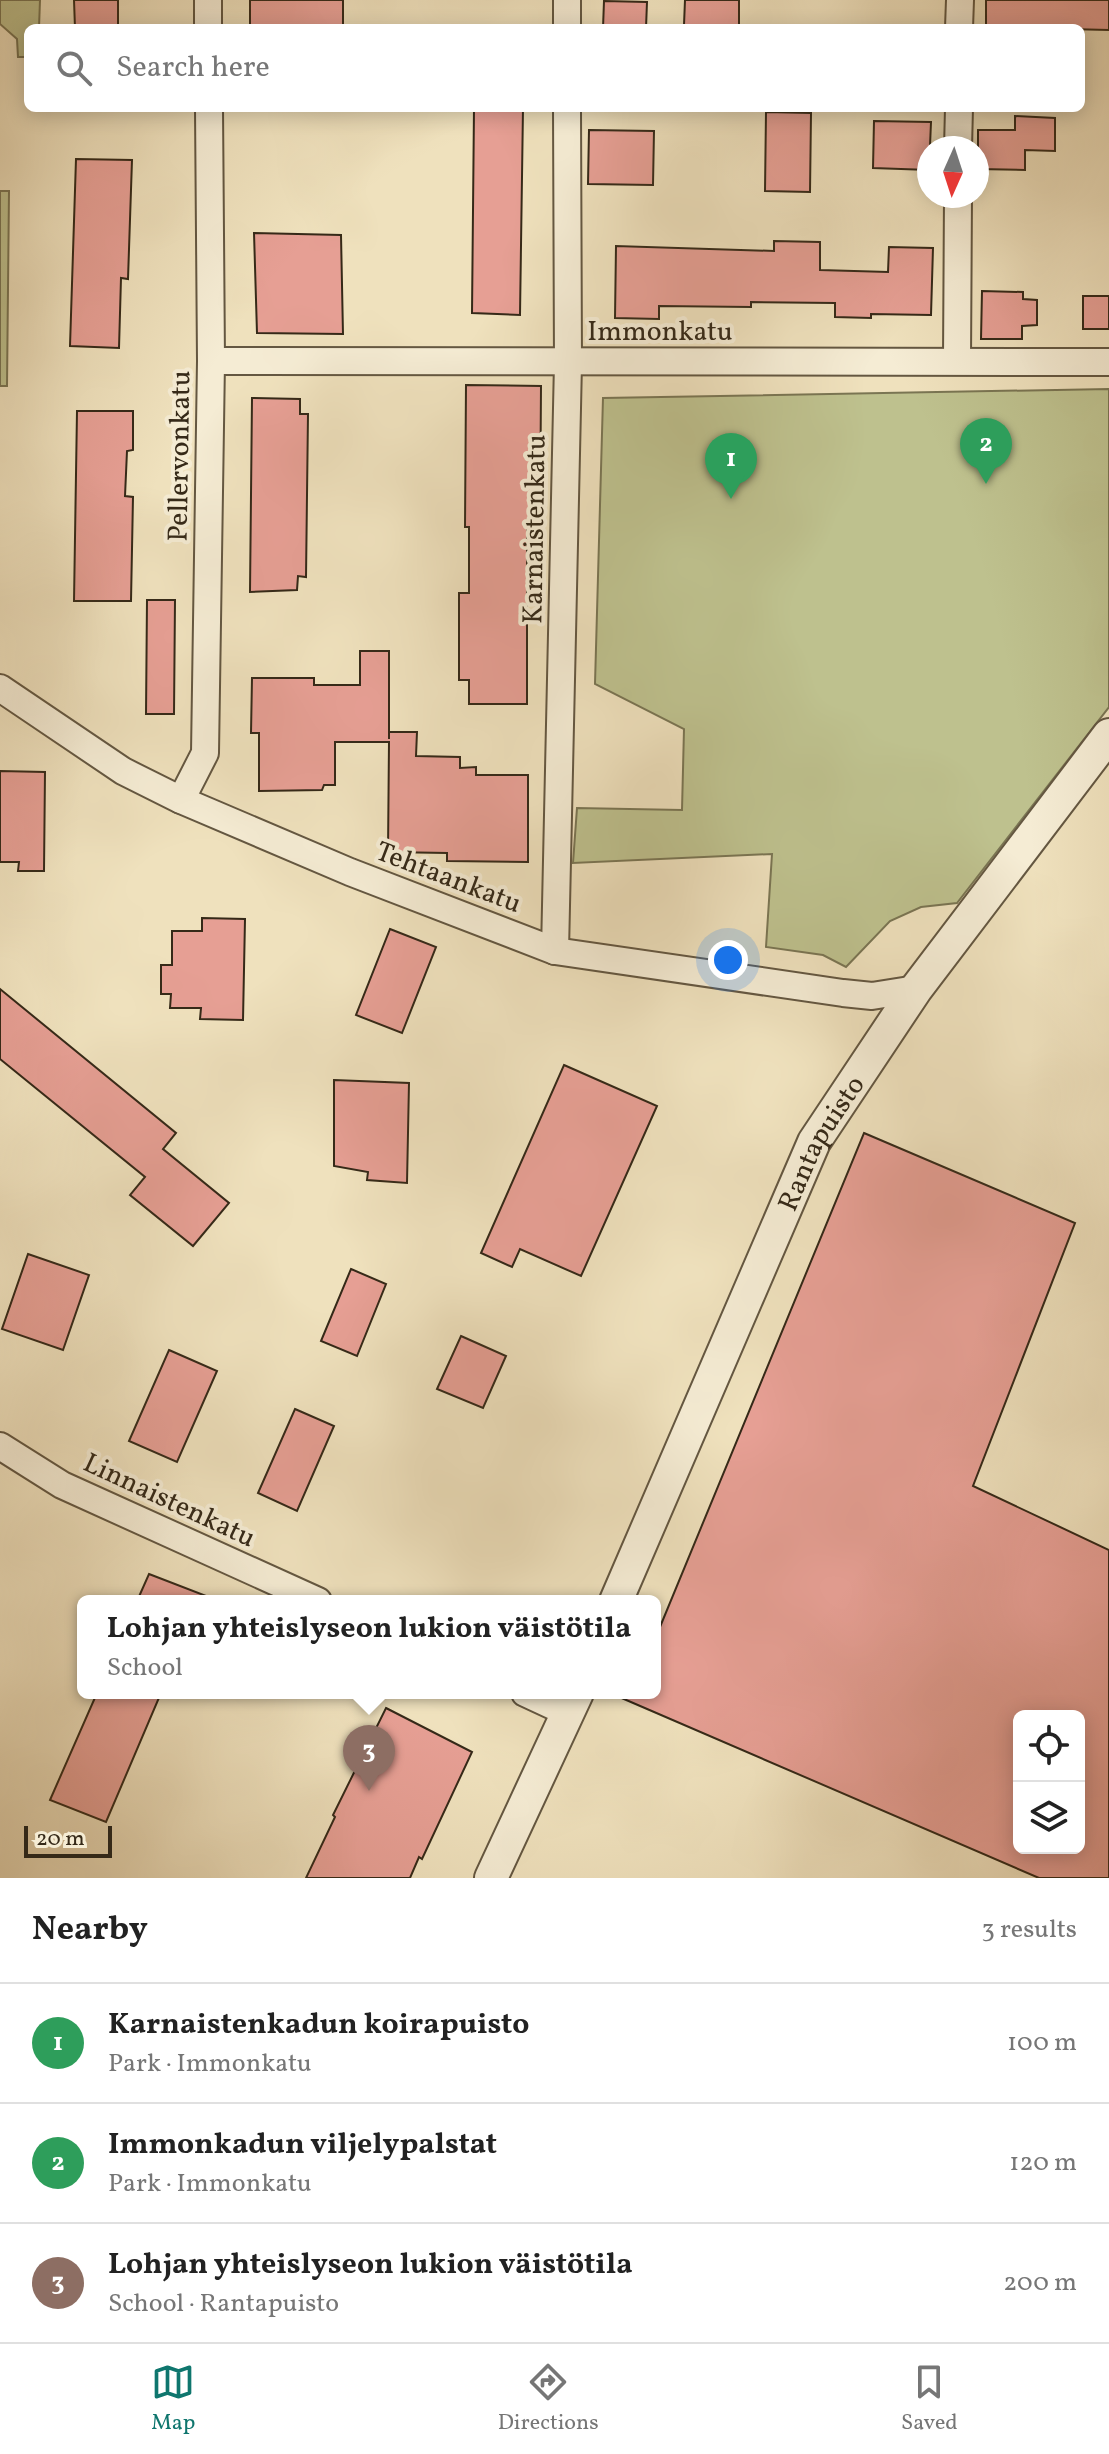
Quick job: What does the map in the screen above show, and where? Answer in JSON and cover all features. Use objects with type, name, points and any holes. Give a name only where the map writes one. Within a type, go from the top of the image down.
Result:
[{"type":"street","points":[[208,0],[208,24]]},
{"type":"street","points":[[567,0],[567,24]]},
{"type":"street","points":[[959,24],[960,0]]},
{"type":"street","name":"Pellervonkatu","points":[[181,800],[205,753],[211,361],[209,112]]},
{"type":"street","name":"Karnaistenkatu","points":[[555,951],[568,363],[567,112]]},
{"type":"street","points":[[958,136],[959,112]]},
{"type":"street","points":[[957,360],[958,208]]},
{"type":"street","name":"Immonkatu","points":[[211,361],[1109,362]]},
{"type":"street","name":"Tehtaankatu","points":[[0,688],[123,771],[181,800],[350,872],[555,951],[843,993],[872,996],[916,989]]},
{"type":"street","name":"Rantapuisto","points":[[619,1595],[814,1142],[916,989],[1109,735]]},
{"type":"street","name":"Linnaistenkatu","points":[[0,1446],[62,1485],[305,1595]]},
{"type":"street","points":[[491,1878],[573,1703]]},
{"type":"green space","points":[[0,0],[40,0],[39,24],[24,24],[24,57],[18,57],[17,39],[0,24]]},
{"type":"green space","points":[[0,191],[9,191],[7,386],[0,386]]},
{"type":"green space","points":[[1109,389],[1109,707],[957,903],[921,907],[890,921],[846,967],[823,955],[766,947],[772,854],[573,863],[577,808],[682,810],[684,729],[595,684],[603,398]]},
{"type":"building","points":[[74,0],[118,0],[118,24],[75,24]]},
{"type":"building","points":[[250,0],[343,0],[343,24],[250,24]]},
{"type":"building","points":[[685,0],[739,0],[739,24],[684,24]]},
{"type":"building","points":[[986,0],[1109,0],[1109,30],[1085,29],[1085,24],[986,24]]},
{"type":"building","points":[[604,1],[647,2],[646,24],[603,24]]},
{"type":"building","points":[[474,112],[523,112],[520,315],[472,313]]},
{"type":"building","points":[[766,112],[811,113],[810,192],[765,191]]},
{"type":"building","points":[[1015,116],[1055,118],[1055,151],[1025,150],[1025,170],[989,169],[989,136],[978,136],[978,130],[1015,130]]},
{"type":"building","points":[[874,121],[931,122],[930,136],[917,136],[917,170],[873,168]]},
{"type":"building","points":[[589,130],[654,131],[653,185],[588,184]]},
{"type":"building","points":[[76,159],[132,160],[128,279],[121,278],[119,348],[70,346]]},
{"type":"building","points":[[254,233],[341,235],[343,334],[257,333]]},
{"type":"building","points":[[774,241],[820,242],[820,270],[888,272],[889,247],[933,248],[931,315],[835,317],[835,303],[751,302],[751,307],[659,306],[659,319],[615,318],[616,246],[774,251]]},
{"type":"building","points":[[982,291],[1023,292],[1023,299],[1037,300],[1037,325],[1022,326],[1022,339],[981,339]]},
{"type":"building","points":[[1083,296],[1109,296],[1109,329],[1083,329]]},
{"type":"building","points":[[466,385],[541,386],[540,527],[527,527],[527,704],[469,704],[469,680],[459,680],[459,593],[469,593],[469,527],[465,527]]},
{"type":"building","points":[[252,398],[300,399],[300,414],[308,414],[306,577],[298,576],[297,590],[250,592]]},
{"type":"building","points":[[77,411],[133,411],[133,450],[127,451],[125,496],[133,497],[131,601],[74,601]]},
{"type":"building","points":[[147,600],[175,600],[174,714],[146,714]]},
{"type":"building","points":[[360,651],[389,651],[389,732],[417,732],[416,756],[460,757],[460,768],[476,767],[476,775],[528,775],[528,862],[447,861],[447,853],[388,852],[389,742],[335,742],[335,785],[324,785],[322,790],[259,791],[259,733],[251,733],[252,678],[314,678],[314,685],[360,685]]},
{"type":"building","points":[[0,771],[45,772],[44,871],[18,871],[19,862],[0,862]]},
{"type":"building","points":[[202,918],[245,919],[243,1020],[200,1019],[201,1008],[170,1008],[171,994],[161,994],[161,965],[172,965],[172,931],[202,931]]},
{"type":"building","points":[[390,929],[436,947],[402,1033],[356,1015]]},
{"type":"building","points":[[0,989],[176,1133],[163,1149],[229,1203],[193,1246],[130,1195],[145,1177],[0,1059]]},
{"type":"building","points":[[564,1065],[657,1106],[581,1276],[520,1249],[512,1267],[481,1253]]},
{"type":"building","points":[[334,1080],[409,1083],[407,1183],[367,1180],[368,1172],[334,1166]]},
{"type":"building","points":[[864,1133],[1075,1223],[973,1486],[1109,1550],[1109,1878],[1039,1878],[624,1699],[661,1699],[661,1624]]},
{"type":"building","points":[[28,1254],[89,1275],[63,1350],[2,1329]]},
{"type":"building","points":[[351,1269],[386,1284],[357,1356],[321,1341]]},
{"type":"building","points":[[461,1336],[506,1356],[483,1408],[437,1389]]},
{"type":"building","points":[[169,1350],[217,1371],[177,1462],[129,1441]]},
{"type":"building","points":[[295,1409],[334,1426],[297,1511],[258,1493]]},
{"type":"building","points":[[149,1574],[204,1595],[140,1595]]},
{"type":"building","points":[[94,1699],[158,1699],[106,1822],[50,1800]]},
{"type":"building","points":[[386,1708],[472,1752],[422,1859],[419,1857],[410,1878],[306,1878],[335,1817],[333,1815]]},
{"type":"place","name":"Immonkadun viljelypalstat","points":[[986,484]]},
{"type":"place","name":"Karnaistenkadun koirapuisto","points":[[731,499]]},
{"type":"place","name":"Lohjan yhteislyseon lukion väistötila","points":[[369,1791]]}]
